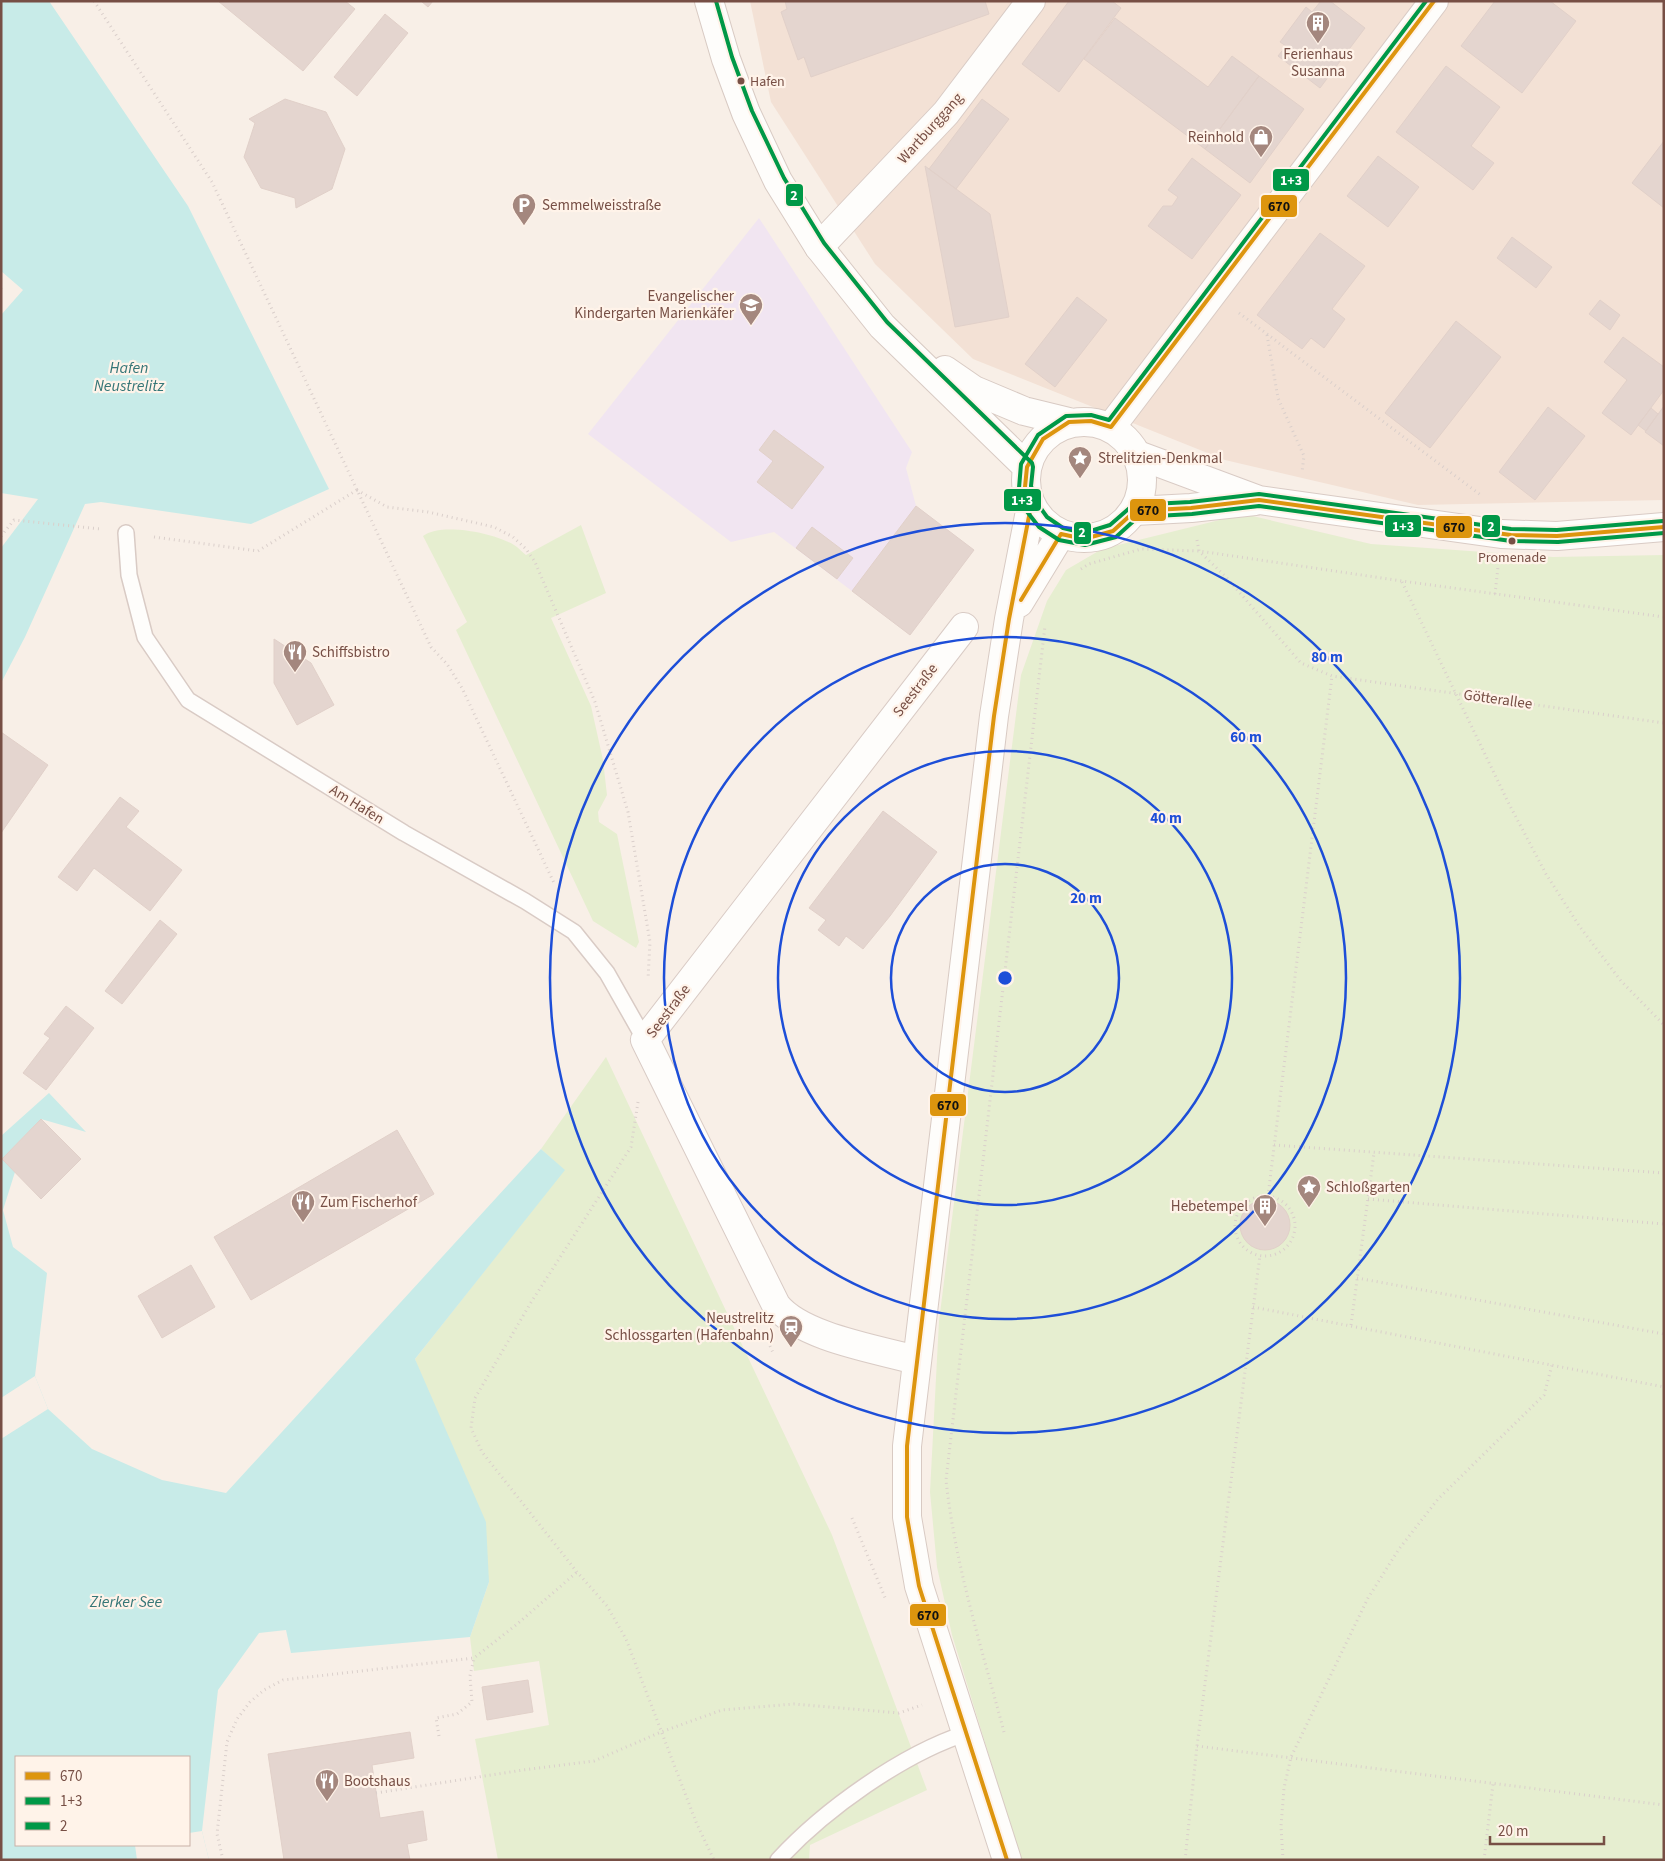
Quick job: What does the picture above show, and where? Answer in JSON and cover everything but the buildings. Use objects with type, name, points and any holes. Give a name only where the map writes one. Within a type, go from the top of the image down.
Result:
[{"type":"main road","points":[[709,1],[726,59],[746,113],[778,181],[819,247],[882,326],[1027,466]]},
{"type":"main road","name":"Wartburggang","points":[[819,247],[946,114],[1031,1]]},
{"type":"main road","points":[[1111,427],[1434,1]]},
{"type":"main road","points":[[882,326],[974,390],[1024,412],[1069,422],[1091,421],[1111,427],[1127,438],[1138,456],[1144,484],[1135,511],[1113,531],[1084,539],[1061,534],[1043,522],[1032,506],[1025,487],[1027,466],[1043,440],[1069,422]]},
{"type":"main road","points":[[1138,456],[1259,500],[1501,534],[1557,536],[1664,527]]},
{"type":"main road","points":[[1135,511],[1191,508],[1259,500]]},
{"type":"main road","points":[[1006,1860],[919,1586],[907,1517],[907,1446],[994,716],[1009,619],[1032,506]]},
{"type":"main road","points":[[1009,619],[1061,534]]},
{"type":"main road","name":"Seestraße","points":[[916,1360],[817,1333],[784,1315],[776,1305],[645,1040],[964,627]]},
{"type":"lane","name":"Am Hafen","points":[[126,533],[129,574],[145,637],[188,700],[404,833],[525,901],[574,932],[607,973],[645,1040]]},
{"type":"lane","points":[[778,1860],[800,1836],[858,1791],[896,1766],[948,1739],[967,1733]]},
{"type":"path","points":[[94,1],[212,182],[431,647],[447,664],[462,688],[558,892],[574,932]]},
{"type":"path","points":[[1213,293],[1502,510],[1501,534]]},
{"type":"path","points":[[1267,334],[1278,398],[1304,456],[1298,506]]},
{"type":"path","points":[[1,536],[14,520],[104,529],[258,551],[357,490]]},
{"type":"path","points":[[357,490],[386,507],[428,512],[494,528],[513,537],[526,549],[535,562],[595,702],[628,812],[650,942]]},
{"type":"path","points":[[1077,571],[1089,564],[1141,549],[1199,551],[1664,617]]},
{"type":"path","name":"Götterallee","points":[[1199,551],[1226,577],[1301,664],[1332,676],[1664,723]]},
{"type":"path","points":[[1402,581],[1508,802],[1546,874],[1580,927],[1621,981],[1664,1025]]},
{"type":"path","points":[[1005,1735],[957,1554],[949,1516],[946,1480],[1045,623]]},
{"type":"path","points":[[1268,1196],[1332,676]]},
{"type":"path","points":[[639,1096],[631,1147],[530,1304],[475,1398],[471,1428],[482,1452],[577,1572],[607,1606],[626,1639],[696,1822],[714,1860]]},
{"type":"path","points":[[1274,1145],[1664,1173]]},
{"type":"path","points":[[1351,1325],[1374,1153]]},
{"type":"path","points":[[1268,1196],[1289,1207],[1293,1215],[1294,1233],[1285,1248],[1278,1253],[1260,1255],[1245,1247],[1239,1240],[1236,1232],[1236,1223],[1238,1214],[1249,1200],[1268,1196]]},
{"type":"path","points":[[1368,1199],[1664,1224]]},
{"type":"path","points":[[1185,1860],[1197,1746],[1260,1255]]},
{"type":"path","points":[[1357,1278],[1664,1334]]},
{"type":"path","points":[[1254,1306],[1664,1387]]},
{"type":"path","points":[[1282,1860],[1281,1826],[1284,1788],[1292,1757],[1368,1598],[1399,1549],[1438,1499],[1544,1394],[1552,1365]]},
{"type":"path","points":[[223,1860],[216,1834],[227,1742],[237,1719],[250,1702],[264,1690],[283,1680],[474,1658],[516,1625],[577,1572]]},
{"type":"path","points":[[439,1736],[436,1718],[457,1714],[472,1702],[470,1676],[474,1658]]},
{"type":"path","points":[[376,1793],[594,1761],[661,1732],[722,1710],[794,1704],[899,1713],[954,1694]]},
{"type":"path","points":[[1197,1746],[1664,1805]]},
{"type":"path","points":[[1484,1860],[1493,1784]]},
{"type":"shaded area","points":[[750,1],[1664,1],[1664,500],[1418,505],[1225,460],[973,359],[875,264],[771,102]]},
{"type":"shaded area","name":"Evangelischer Kindergarten Marienkäfer","points":[[759,218],[912,452],[906,468],[916,506],[974,550],[910,635],[774,532],[731,542],[588,434]]},
{"type":"green space","name":"Schloßgarten","points":[[1244,514],[1371,544],[1553,557],[1664,555],[1664,1860],[1021,1860],[952,1635],[937,1567],[930,1492],[939,1321],[1021,675],[1047,601],[1066,570],[1102,549]]},
{"type":"green space","points":[[581,525],[606,593],[551,618],[591,706],[603,760],[607,795],[598,812],[599,822],[617,834],[639,942],[636,948],[593,921],[456,630],[467,622],[423,536],[442,530],[482,533],[516,546],[526,555]]},
{"type":"green space","points":[[606,1057],[832,1535],[927,1790],[810,1845],[809,1860],[498,1860],[475,1739],[549,1725],[539,1661],[474,1671],[470,1637],[489,1582],[415,1359],[564,1170],[541,1149]]},
{"type":"water","name":"Hafen Neustrelitz","points":[[1,1],[49,1],[188,206],[329,489],[251,524],[101,502],[85,504],[25,637],[1,683],[1,548],[38,499],[1,493],[1,315],[23,290],[1,271]]},
{"type":"water","name":"Zierker See","points":[[49,1093],[86,1132],[41,1119],[2,1159],[15,1172],[3,1210],[13,1247],[47,1273],[35,1376],[48,1409],[92,1449],[162,1480],[226,1493],[541,1149],[565,1170],[415,1359],[486,1522],[489,1582],[470,1637],[291,1653],[286,1630],[259,1633],[218,1690],[202,1831],[209,1860],[1,1860],[1,1136]]},
{"type":"pier","points":[[35,1376],[48,1409],[1,1439],[1,1398]]},
{"type":"pier","points":[[202,1831],[209,1860],[137,1860],[135,1846],[190,1846],[190,1833]]},
{"type":"transit line","name":"2","points":[[716,1],[732,57],[752,111],[784,178],[824,243],[887,322],[1032,463],[1031,486],[1037,503],[1047,517],[1063,528],[1084,533],[1110,525],[1133,505],[1190,502],[1259,494],[1511,529],[1557,530],[1663,521]]},
{"type":"transit line","name":"1+3","points":[[1426,1],[1109,420],[1091,415],[1066,416],[1038,435],[1021,464],[1019,488],[1025,509],[1039,527],[1059,540],[1085,545],[1116,537],[1138,517],[1192,514],[1259,506],[1511,541],[1558,542],[1664,533]]},
{"type":"transit line","name":"670","points":[[1007,1860],[919,1586],[907,1517],[907,1446],[994,716],[1009,619],[1031,506],[1025,487],[1027,467],[1043,439],[1069,422],[1091,421],[1111,427],[1434,1]]},
{"type":"transit line","name":"670","points":[[1021,600],[1061,534],[1084,539],[1113,531],[1135,511],[1191,508],[1259,500],[1511,535],[1557,536],[1664,527]]},
{"type":"place","name":"Ferienhaus Susanna","points":[[1318,44]]},
{"type":"place","name":"Hafen","points":[[741,81]]},
{"type":"place","name":"Reinhold","points":[[1261,158]]},
{"type":"place","name":"Semmelweisstraße","points":[[524,226]]},
{"type":"place","name":"Evangelischer Kindergarten Marienkäfer","points":[[751,326]]},
{"type":"place","name":"Strelitzien-Denkmal","points":[[1080,479]]},
{"type":"place","name":"Promenade","points":[[1512,541]]},
{"type":"place","name":"Schiffsbistro","points":[[295,673]]},
{"type":"place","name":"Schloßgarten","points":[[1309,1208]]},
{"type":"place","name":"Zum Fischerhof","points":[[303,1223]]},
{"type":"place","name":"Hebetempel","points":[[1265,1227]]},
{"type":"place","name":"Neustrelitz Schlossgarten (Hafenbahn)","points":[[791,1348]]},
{"type":"place","name":"Bootshaus","points":[[327,1802]]}]
